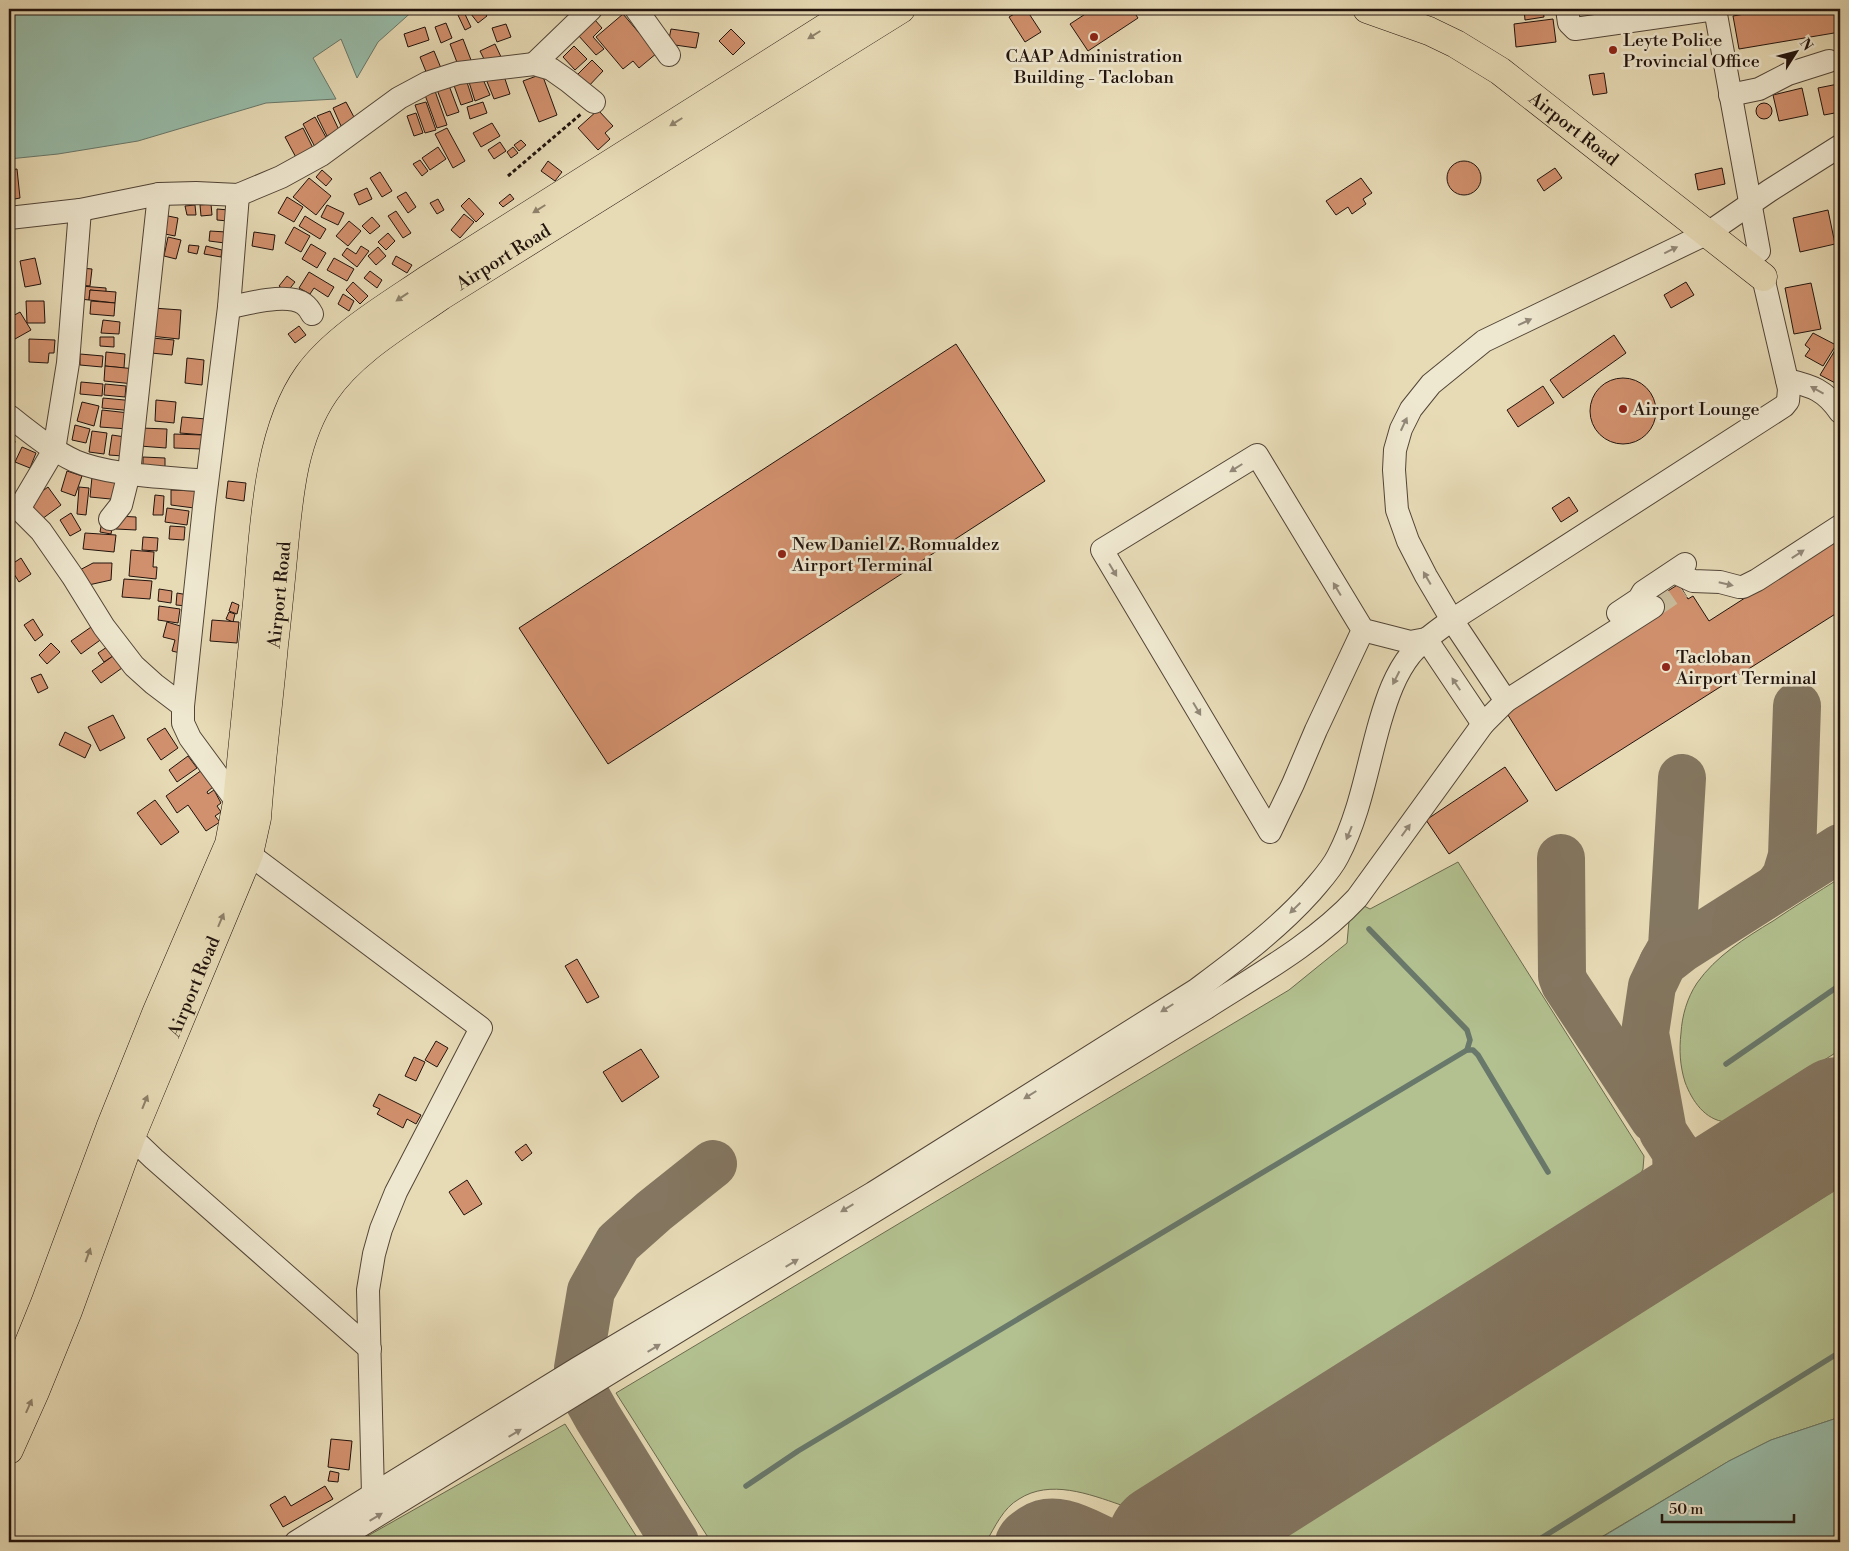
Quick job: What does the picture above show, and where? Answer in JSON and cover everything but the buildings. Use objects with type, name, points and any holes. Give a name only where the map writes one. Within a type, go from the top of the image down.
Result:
[{"type":"main road","name":"Airport Road","points":[[263,650],[267,506],[276,452],[282,427],[293,400],[308,375],[331,349],[375,315],[428,279],[855,9]]},
{"type":"main road","name":"Airport Road","points":[[9,1392],[157,1011],[247,803],[263,650],[297,457],[303,433],[313,411],[326,390],[344,367],[385,335],[441,296],[901,9]]},
{"type":"main road","name":"Airport Road","points":[[1367,9],[1429,31],[1487,62],[1715,228],[1759,251]]},
{"type":"main road","name":"Airport Road","points":[[1417,9],[1463,28],[1508,56],[1715,228],[1763,277]]},
{"type":"main road","points":[[1759,251],[1763,277]]},
{"type":"main road","name":"Airport Road","points":[[9,1450],[36,1392],[68,1312],[131,1137],[249,854],[257,818],[247,803]]},
{"type":"street","points":[[534,64],[591,9]]},
{"type":"street","points":[[636,9],[669,55]]},
{"type":"street","points":[[1567,9],[1569,23],[1575,29],[1668,12],[1715,9],[1759,251]]},
{"type":"street","points":[[1730,95],[1759,89],[1788,74],[1829,61]]},
{"type":"street","points":[[9,218],[80,210],[159,194],[238,195],[280,177],[321,155],[399,98],[427,83],[458,73],[534,64],[551,70],[594,102]]},
{"type":"street","points":[[1506,701],[1452,620],[1426,576],[1408,541],[1397,510],[1394,470],[1395,450],[1401,429],[1411,409],[1431,384],[1484,341],[1715,228],[1750,203],[1840,146]]},
{"type":"street","points":[[110,519],[121,505],[129,473],[159,194]]},
{"type":"street","points":[[238,195],[229,307],[182,706],[183,723],[190,738],[247,803]]},
{"type":"street","points":[[80,210],[68,363],[54,450],[14,509],[41,531],[73,577],[104,627],[134,666],[182,706]]},
{"type":"street","points":[[1201,999],[1237,960],[1300,905],[1328,873],[1350,833],[1369,758],[1393,684],[1407,660],[1426,639],[1452,620],[1784,406],[1788,401],[1790,395],[1787,380],[1763,277]]},
{"type":"street","points":[[229,307],[274,299],[289,300],[306,305],[312,314]]},
{"type":"street","points":[[1787,380],[1816,388],[1826,395],[1840,412]]},
{"type":"street","points":[[9,416],[54,450],[76,461],[101,470],[207,481]]},
{"type":"street","points":[[1362,630],[1270,832],[1102,550],[1257,456],[1362,630],[1410,642],[1426,639]]},
{"type":"street","points":[[1561,666],[1561,651],[1639,599],[1643,592],[1683,576],[1744,587],[1840,526]]},
{"type":"street","points":[[334,1542],[578,1368],[878,1201],[1201,999],[1314,938],[1357,898],[1484,724],[1506,701],[1652,607]]},
{"type":"street","points":[[1426,639],[1484,724]]},
{"type":"street","points":[[249,854],[481,1028],[396,1192],[381,1228],[374,1254],[368,1290],[373,1495]]},
{"type":"street","points":[[1328,873],[1357,898]]},
{"type":"street","points":[[131,1137],[154,1160],[370,1349]]},
{"type":"street","points":[[296,1542],[373,1495],[442,1465]]},
{"type":"path","points":[[508,176],[594,102]]},
{"type":"shaded area","points":[[9,9],[415,9],[378,42],[357,78],[341,39],[313,58],[336,99],[266,103],[138,141],[58,154],[9,159]]},
{"type":"shaded area","points":[[1458,862],[1644,1156],[1643,1169],[1633,1190],[1121,1505],[1070,1490],[1056,1489],[1031,1493],[1008,1507],[986,1542],[711,1542],[616,1393],[1289,990],[1347,943],[1349,921],[1362,905],[1370,909]]},
{"type":"shaded area","points":[[1840,878],[1840,1050],[1726,1122],[1712,1118],[1700,1108],[1691,1096],[1685,1082],[1681,1064],[1680,1046],[1683,1020],[1693,989],[1713,964],[1732,948]]},
{"type":"shaded area","points":[[1840,1187],[1840,1417],[1771,1440],[1729,1461],[1593,1542],[1275,1542]]},
{"type":"shaded area","points":[[1840,1417],[1840,1542],[1594,1542],[1729,1461],[1771,1440]]},
{"type":"shaded area","points":[[565,1424],[640,1542],[357,1542]]},
{"type":"waterway","points":[[1369,929],[1467,1030],[1470,1040],[1467,1050]]},
{"type":"waterway","points":[[1726,1064],[1840,985]]},
{"type":"waterway","points":[[746,1486],[798,1451],[1467,1050],[1473,1050],[1478,1055],[1548,1172]]},
{"type":"waterway","points":[[1535,1542],[1840,1352]]},
{"type":"taxiway","points":[[1778,887],[1786,876],[1792,856],[1797,706]]},
{"type":"taxiway","points":[[1663,963],[1672,947],[1682,778]]},
{"type":"taxiway","points":[[1643,1242],[1672,1219],[1678,1208],[1676,1152],[1663,1132],[1645,1033],[1652,986],[1663,963],[1681,949],[1840,848]]},
{"type":"taxiway","points":[[1561,858],[1562,976],[1565,984],[1654,1119]]},
{"type":"taxiway","points":[[1676,1152],[1693,1175],[1707,1184],[1715,1186],[1735,1184]]},
{"type":"taxiway","points":[[675,1542],[583,1391],[578,1368],[591,1291],[618,1243],[654,1211],[713,1164]]},
{"type":"taxiway","points":[[1019,1542],[1033,1528],[1051,1522],[1080,1529],[1108,1542]]},
{"type":"runway","points":[[1167,1542],[1840,1117]]},
{"type":"tunnel","points":[[1653,607],[1681,588]]},
{"type":"place","name":"CAAP Administration Building - Tacloban","points":[[1094,37]]},
{"type":"place","name":"Leyte Police Provincial Office","points":[[1613,50]]},
{"type":"place","name":"Airport Lounge","points":[[1623,409]]},
{"type":"place","name":"New Daniel Z. Romualdez Airport Terminal","points":[[782,554]]},
{"type":"place","name":"Tacloban Airport Terminal","points":[[1666,667]]}]
